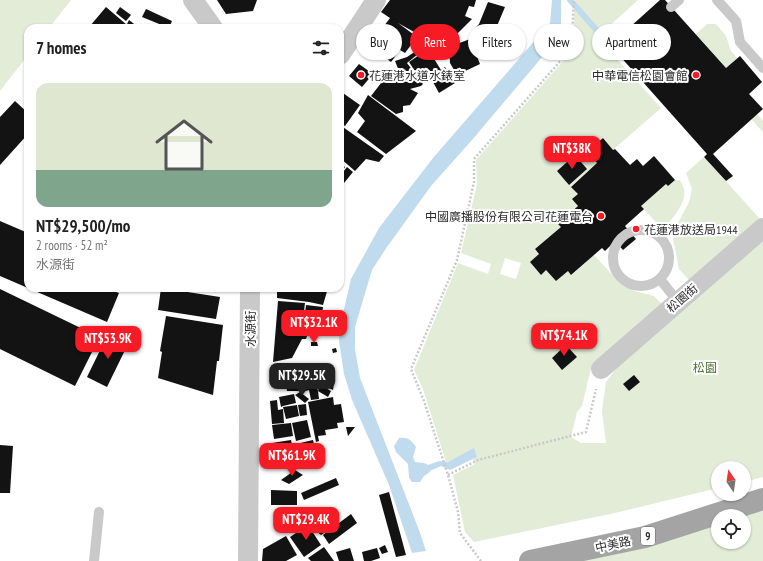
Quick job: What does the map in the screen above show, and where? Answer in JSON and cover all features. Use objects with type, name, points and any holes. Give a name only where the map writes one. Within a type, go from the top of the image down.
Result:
[{"type":"main road","name":"中美路","points":[[530,561],[645,537],[763,499]]},
{"type":"street","points":[[193,0],[210,24]]},
{"type":"street","points":[[344,49],[376,0]]},
{"type":"street","name":"松園街","points":[[601,369],[763,228]]},
{"type":"street","name":"水源街","points":[[248,561],[250,292]]},
{"type":"lane","points":[[717,0],[736,21],[740,42],[763,68]]},
{"type":"lane","points":[[636,230],[645,230],[655,233],[663,239],[668,247],[670,257],[664,276],[660,279],[647,286],[637,286],[628,283],[620,277],[615,269],[613,259],[614,249],[619,240],[626,234],[636,230]]},
{"type":"lane","points":[[660,279],[678,302]]},
{"type":"lane","points":[[94,561],[98,512]]},
{"type":"path","points":[[481,561],[460,533],[458,512],[448,475],[424,401],[411,369],[457,260],[474,182],[474,159],[571,49],[574,0]]},
{"type":"path","points":[[448,475],[478,460],[586,432],[601,369]]},
{"type":"green space","points":[[0,0],[71,0],[52,24],[24,24],[24,60],[0,91]]},
{"type":"green space","name":"松園","points":[[575,0],[638,0],[611,24],[592,24],[592,60],[618,60],[661,108],[613,150],[603,138],[587,152],[597,163],[571,186],[578,194],[573,199],[578,206],[558,223],[561,227],[535,249],[539,254],[541,275],[546,270],[556,281],[568,271],[572,275],[594,255],[621,284],[635,291],[654,296],[663,305],[591,368],[582,406],[577,412],[571,437],[581,443],[606,443],[602,411],[606,382],[618,366],[763,233],[763,477],[751,480],[751,461],[711,461],[711,490],[615,513],[474,542],[465,532],[453,475],[475,464],[473,459],[477,457],[446,462],[423,389],[414,370],[458,263],[488,274],[491,264],[461,253],[477,184],[476,160],[564,60],[584,60],[584,24],[574,24]],"holes":[[[505,258],[521,263],[516,279],[500,274]]]},
{"type":"green space","points":[[707,24],[716,24],[726,36],[731,51],[737,58],[726,68],[696,34]]},
{"type":"green space","points":[[757,114],[763,121],[763,132],[751,119]]},
{"type":"green space","points":[[704,157],[761,220],[690,281],[679,269],[673,239],[678,223],[689,202],[692,189],[686,173]]},
{"type":"green space","points":[[675,180],[680,180],[684,188],[683,200],[678,211],[663,230],[641,206],[666,184],[668,186]]},
{"type":"green space","points":[[763,499],[763,561],[531,561],[711,513],[711,549],[751,549],[751,509],[726,509]]},
{"type":"water","points":[[552,0],[561,0],[561,24],[549,24]]},
{"type":"water","points":[[534,41],[534,60],[540,60],[431,186],[387,247],[372,270],[355,327],[355,349],[360,378],[426,551],[412,553],[389,485],[352,400],[344,374],[339,341],[341,322],[351,279],[379,228],[433,158],[518,60],[526,60],[526,51]]},
{"type":"water","points":[[399,438],[409,440],[416,447],[413,457],[415,462],[428,465],[439,461],[448,462],[474,448],[477,457],[450,470],[441,466],[430,471],[420,482],[412,482],[409,478],[408,464],[396,452],[394,446]]},
{"type":"building","points":[[217,0],[257,0],[253,11],[226,14]]},
{"type":"building","points":[[390,0],[476,0],[474,7],[469,6],[465,16],[472,19],[460,31],[460,24],[410,24],[410,30],[398,23],[399,24],[386,24],[390,18],[381,12]]},
{"type":"building","name":"中華電信松園會館","points":[[660,0],[665,0],[726,68],[740,56],[762,82],[749,94],[763,109],[713,154],[733,176],[726,181],[704,157],[707,154],[623,60],[671,60],[671,24],[633,24]]},
{"type":"building","points":[[488,2],[505,7],[498,24],[479,24]]},
{"type":"building","points":[[106,7],[126,24],[92,24]]},
{"type":"building","points":[[120,7],[131,15],[126,21],[116,13]]},
{"type":"building","points":[[146,9],[172,21],[171,24],[159,24],[142,17]]},
{"type":"building","points":[[129,20],[134,24],[127,24]]},
{"type":"building","points":[[402,26],[410,32],[410,46],[405,53],[402,51]]},
{"type":"building","points":[[468,40],[468,60],[478,60],[480,64],[457,75],[450,60],[460,60],[460,43]]},
{"type":"building","points":[[410,55],[411,60],[407,63],[423,84],[410,89],[418,93],[410,105],[403,106],[403,112],[396,114],[371,96],[388,74],[401,76],[395,61],[402,60]]},
{"type":"building","points":[[412,60],[435,60],[441,70],[445,67],[455,83],[439,93],[433,82],[426,79],[422,82],[409,62]]},
{"type":"building","name":"花蓮港水道水錶室","points":[[359,64],[373,74],[362,87],[349,76]]},
{"type":"building","points":[[344,94],[360,105],[344,125]]},
{"type":"building","points":[[368,95],[416,131],[386,154],[357,132],[365,121],[358,113]]},
{"type":"building","points":[[15,101],[24,109],[24,138],[0,165],[0,117]]},
{"type":"building","points":[[344,128],[384,156],[379,162],[366,159],[355,171],[344,161]]},
{"type":"building","points":[[576,138],[582,145],[574,152],[568,146]]},
{"type":"building","name":"中國廣播股份有限公司花蓮電台","points":[[603,138],[613,150],[615,149],[630,165],[637,159],[643,166],[654,156],[675,180],[668,186],[666,184],[641,206],[644,209],[625,226],[636,239],[623,250],[615,241],[605,251],[602,248],[571,275],[568,271],[556,281],[546,270],[541,275],[530,262],[539,254],[535,249],[561,227],[558,224],[578,206],[572,199],[578,194],[571,187],[597,163],[587,152]]},
{"type":"building","points":[[575,155],[587,169],[569,185],[557,171]]},
{"type":"building","points":[[347,167],[353,172],[344,183],[344,171]]},
{"type":"building","points":[[0,221],[24,231],[24,286],[0,276]]},
{"type":"building","points":[[0,289],[89,332],[81,347],[92,352],[75,386],[0,349]]},
{"type":"building","points":[[37,292],[119,293],[107,322]]},
{"type":"building","points":[[160,292],[188,292],[220,297],[216,319],[158,310]]},
{"type":"building","points":[[277,292],[327,292],[323,305],[277,298]]},
{"type":"building","points":[[278,301],[305,303],[302,327],[310,328],[306,339],[302,339],[292,358],[273,362]]},
{"type":"building","points":[[306,305],[323,307],[321,323],[314,337],[310,336],[312,327],[304,325]]},
{"type":"building","points":[[166,316],[223,325],[213,395],[158,378],[162,352],[160,351]]},
{"type":"building","points":[[108,334],[128,344],[107,387],[87,377]]},
{"type":"building","points":[[311,342],[317,342],[318,346],[311,346]]},
{"type":"building","points":[[566,345],[577,357],[562,370],[552,358]]},
{"type":"building","points":[[336,348],[337,352],[333,353],[332,349]]},
{"type":"building","points":[[304,372],[303,379],[284,383],[285,375]]},
{"type":"building","points":[[634,375],[640,382],[629,391],[623,384]]},
{"type":"building","points":[[335,376],[333,390],[315,381]]},
{"type":"building","points":[[316,383],[319,399],[311,400],[309,390],[302,392],[301,385]]},
{"type":"building","points":[[300,384],[300,391],[287,391],[286,385]]},
{"type":"building","points":[[320,385],[331,391],[328,397],[318,391]]},
{"type":"building","points":[[300,392],[309,399],[305,403],[295,395]]},
{"type":"building","points":[[294,394],[296,403],[281,407],[279,397]]},
{"type":"building","points":[[333,397],[334,405],[341,404],[344,422],[337,423],[338,428],[325,430],[326,435],[318,436],[319,441],[316,442],[308,402]]},
{"type":"building","points":[[277,400],[278,410],[283,409],[284,423],[272,424],[270,401]]},
{"type":"building","points":[[306,404],[307,415],[300,416],[298,405]]},
{"type":"building","points":[[297,405],[299,416],[286,419],[283,407]]},
{"type":"building","points":[[307,420],[311,437],[296,441],[292,423]]},
{"type":"building","points":[[291,423],[293,436],[274,439],[272,425]]},
{"type":"building","points":[[346,427],[355,427],[348,436]]},
{"type":"building","points":[[291,440],[292,445],[313,440],[317,458],[277,466],[272,443]]},
{"type":"building","points":[[0,445],[13,446],[10,493],[0,493]]},
{"type":"building","points":[[295,470],[303,475],[289,484],[281,480]]},
{"type":"building","points":[[336,478],[339,485],[304,500],[301,493]]},
{"type":"building","points":[[271,490],[297,491],[297,505],[271,505]]},
{"type":"building","points":[[389,492],[406,555],[396,557],[379,495]]},
{"type":"building","points":[[321,514],[322,521],[317,522],[316,515]]},
{"type":"building","points":[[351,514],[357,523],[329,544],[323,535]]},
{"type":"building","points":[[308,525],[321,545],[304,557],[290,537]]},
{"type":"building","points":[[319,528],[324,533],[321,535],[316,531]]},
{"type":"building","points":[[286,536],[297,555],[286,561],[262,561],[263,549]]},
{"type":"building","points":[[385,545],[388,552],[382,554],[379,548]]},
{"type":"building","points":[[324,547],[334,561],[311,561],[308,558]]},
{"type":"building","points":[[350,548],[354,561],[339,561],[336,552]]},
{"type":"building","points":[[377,548],[380,558],[371,561],[364,561],[362,552]]},
{"type":"waterway","points":[[570,0],[592,25]]},
{"type":"place","name":"花蓮港水道水錶室","points":[[361,75]]},
{"type":"place","name":"中華電信松園會館","points":[[696,75]]},
{"type":"place","name":"中國廣播股份有限公司花蓮電台","points":[[601,216]]},
{"type":"place","name":"花蓮港放送局1944","points":[[636,229]]}]
